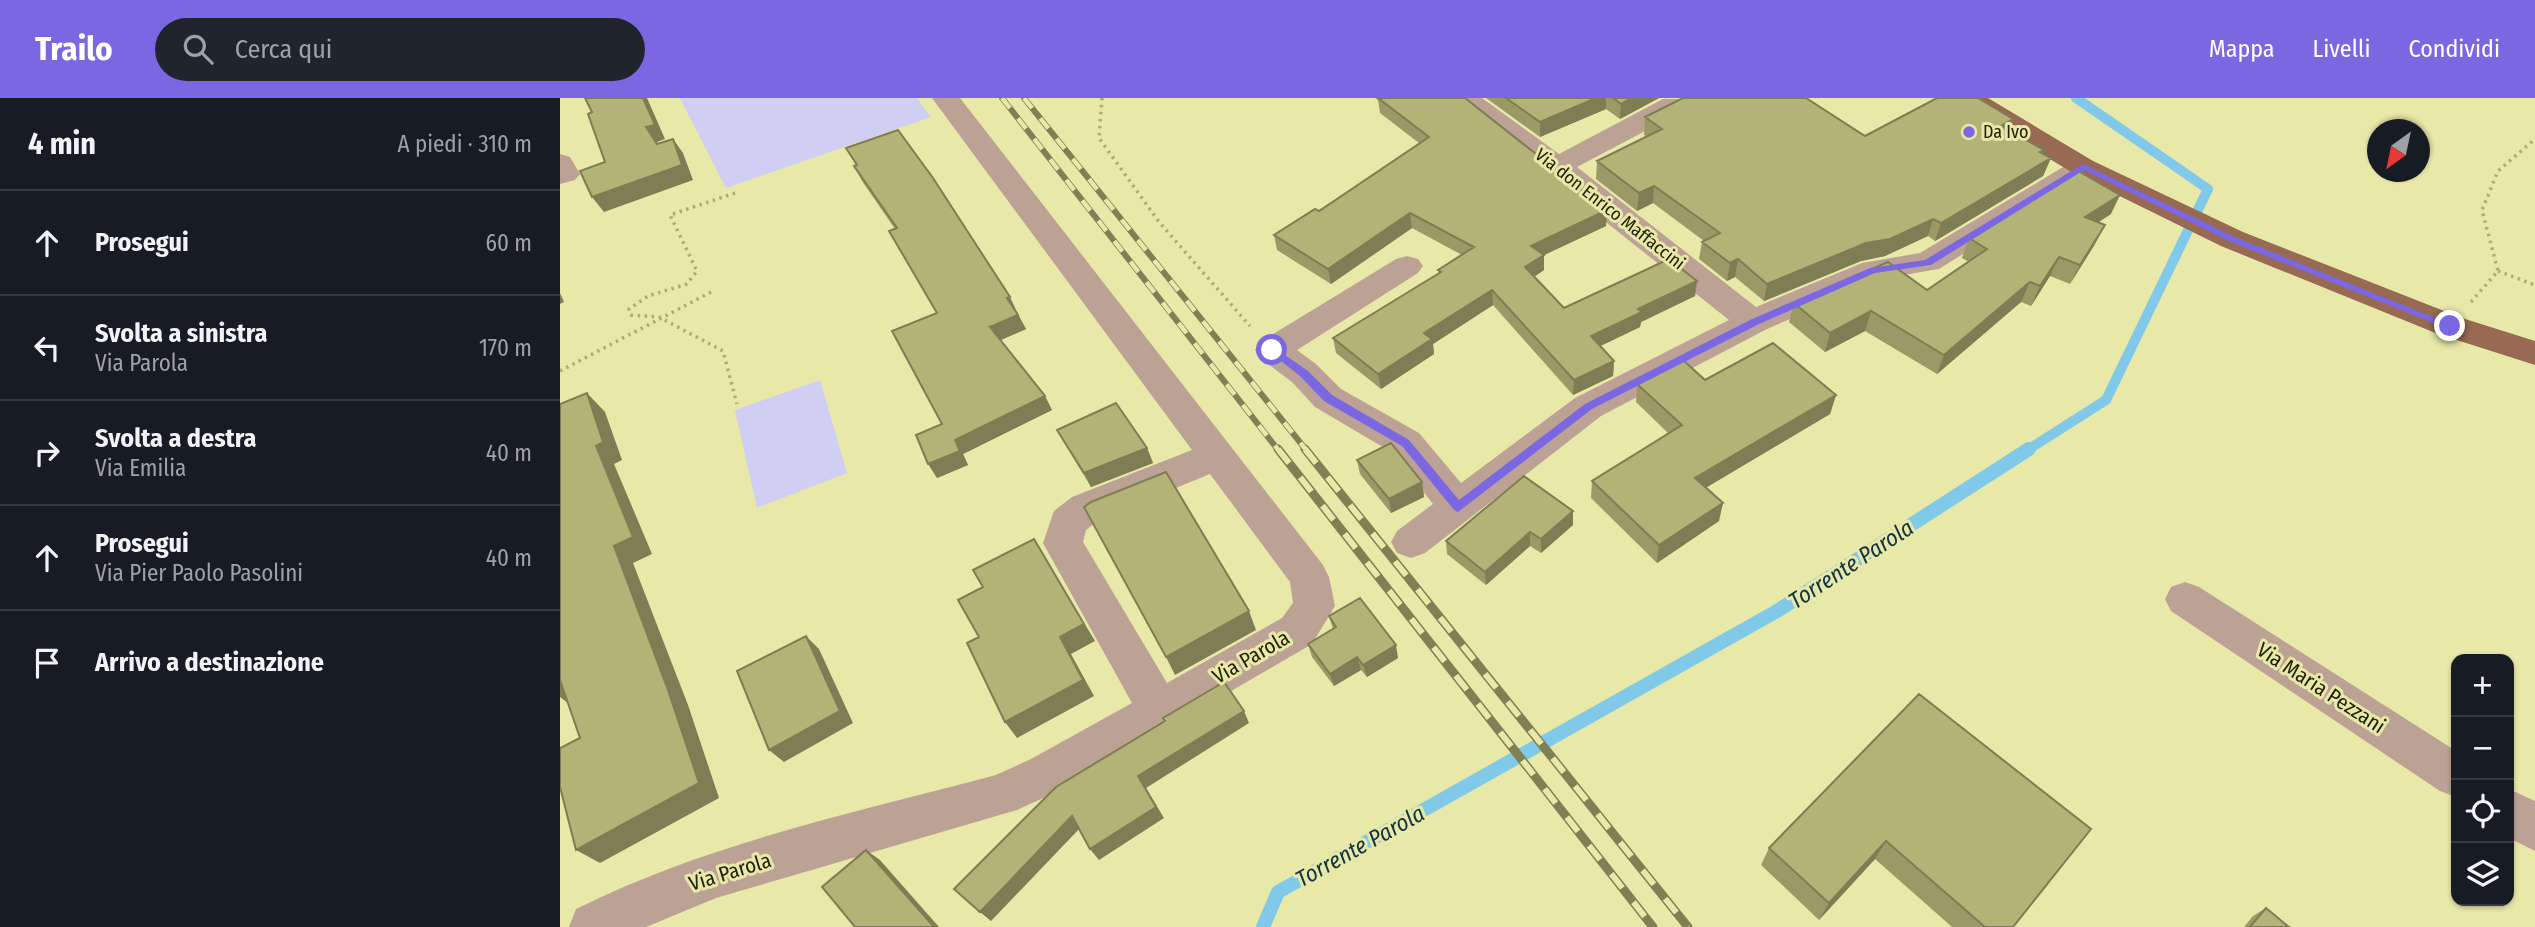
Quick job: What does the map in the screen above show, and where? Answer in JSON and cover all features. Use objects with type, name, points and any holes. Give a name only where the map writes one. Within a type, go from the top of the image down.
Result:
[{"type":"main road","points":[[1969,98],[2083,167],[2232,239],[2450,326],[2535,354]]},
{"type":"street","name":"Via Parola","points":[[594,927],[639,904],[716,874],[1001,795],[1047,774],[1297,631],[1314,606],[1309,577],[946,98]]},
{"type":"street","name":"Via don Enrico Maffaccini","points":[[1464,98],[1557,166],[1754,322]]},
{"type":"street","points":[[1557,166],[1673,105]]},
{"type":"street","points":[[560,163],[565,174],[560,175]]},
{"type":"street","points":[[1411,542],[1588,407],[1754,322],[1873,270],[1928,262],[2083,167]]},
{"type":"street","points":[[1407,266],[1272,350],[1304,373],[1328,398],[1406,443],[1458,507]]},
{"type":"street","points":[[1159,710],[1063,543],[1068,522],[1086,508],[1216,456]]},
{"type":"street","name":"Via Maria Pezzani","points":[[2185,599],[2451,773]]},
{"type":"street","points":[[2514,814],[2535,828]]},
{"type":"path","points":[[1102,98],[1100,138],[1159,222],[1272,350]]},
{"type":"path","points":[[2498,271],[2482,210],[2498,171],[2535,139]]},
{"type":"path","points":[[735,193],[670,215],[697,271],[687,284],[648,296],[629,309],[631,315],[660,317],[723,351],[737,404]]},
{"type":"path","points":[[2498,271],[2535,285]]},
{"type":"path","points":[[2450,326],[2498,271]]},
{"type":"path","points":[[560,371],[623,341],[660,317],[713,291]]},
{"type":"shaded area","points":[[680,98],[917,98],[931,117],[726,188]]},
{"type":"shaded area","points":[[820,380],[847,473],[757,508],[735,410]]},
{"type":"building","points":[[585,98],[643,98],[655,125],[646,127],[657,144],[673,139],[682,165],[592,197],[580,171],[605,162],[588,114],[592,112]]},
{"type":"building","points":[[1378,98],[1465,98],[1607,210],[1531,246],[1544,255],[1525,267],[1564,308],[1669,259],[1697,281],[1638,309],[1642,312],[1591,336],[1614,361],[1574,380],[1492,290],[1424,333],[1432,339],[1378,374],[1333,338],[1441,272],[1438,270],[1474,247],[1410,213],[1328,269],[1274,235],[1315,209],[1319,211],[1429,137]]},
{"type":"building","points":[[1506,98],[1596,98],[1540,122]]},
{"type":"building","points":[[1613,98],[1632,98],[1621,104]]},
{"type":"building","points":[[1683,98],[1806,98],[1865,136],[1937,98],[1978,98],[2013,119],[2001,126],[2044,150],[2040,152],[2051,158],[1941,223],[1933,219],[1890,239],[1866,243],[1767,284],[1738,259],[1730,263],[1702,242],[1720,233],[1654,186],[1639,193],[1597,161],[1662,129],[1645,117]]},
{"type":"building","points":[[898,130],[933,178],[1010,297],[1007,298],[1018,315],[990,327],[1045,396],[955,440],[960,451],[928,464],[916,435],[942,424],[892,331],[937,313],[889,231],[897,228],[854,166],[857,165],[846,148]]},
{"type":"building","points":[[2078,171],[2120,195],[2085,217],[2105,225],[2080,265],[2059,257],[2040,286],[2030,282],[1944,355],[1871,311],[1830,333],[1794,303],[1888,262],[1927,290],[1987,249],[1969,238]]},
{"type":"building","points":[[1773,343],[1836,395],[1695,478],[1723,503],[1659,545],[1592,481],[1682,425],[1637,384],[1683,360],[1705,380]]},
{"type":"building","points":[[587,393],[603,442],[596,446],[633,537],[614,546],[668,690],[699,783],[576,850],[560,787],[560,748],[580,738],[560,680],[560,404]]},
{"type":"building","points":[[1116,403],[1147,448],[1084,473],[1057,430]]},
{"type":"building","points":[[1391,443],[1422,482],[1389,499],[1357,460]]},
{"type":"building","points":[[1166,472],[1249,611],[1166,657],[1084,507]]},
{"type":"building","points":[[1524,476],[1573,511],[1541,539],[1530,532],[1485,572],[1446,541]]},
{"type":"building","points":[[1034,539],[1084,624],[1060,637],[1083,680],[1005,722],[967,643],[979,637],[958,600],[983,587],[973,570]]},
{"type":"building","points":[[1360,598],[1396,645],[1363,665],[1357,657],[1330,674],[1308,644],[1336,627],[1329,616]]},
{"type":"building","points":[[806,636],[840,711],[769,750],[737,671]]},
{"type":"building","points":[[1224,682],[1244,711],[1138,776],[1156,807],[1090,849],[1072,816],[980,912],[954,889],[1056,787]]},
{"type":"building","points":[[1919,694],[2091,829],[2013,927],[1985,927],[1886,841],[1829,903],[1769,848]]},
{"type":"building","points":[[866,850],[934,927],[855,927],[822,887]]},
{"type":"building","points":[[2266,908],[2289,927],[2250,927]]},
{"type":"waterway","name":"Torrente Parola","points":[[2026,451],[2106,400],[2208,189],[2076,98]]},
{"type":"waterway","name":"Torrente Parola","points":[[1263,927],[1278,892],[1777,611],[2029,449]]},
{"type":"railway","points":[[1002,98],[1279,451]]},
{"type":"railway","points":[[1024,98],[1307,451]]},
{"type":"railway","points":[[1278,449],[1653,927]]},
{"type":"railway","points":[[1305,449],[1688,927]]},
{"type":"place","name":"Da Ivo","points":[[1969,132]]},
{"type":"route","points":[[1272,350],[1304,373],[1328,398],[1406,443],[1458,507],[1588,407],[1754,322],[1873,270],[1928,262],[2083,167],[2232,239],[2450,326]]}]
